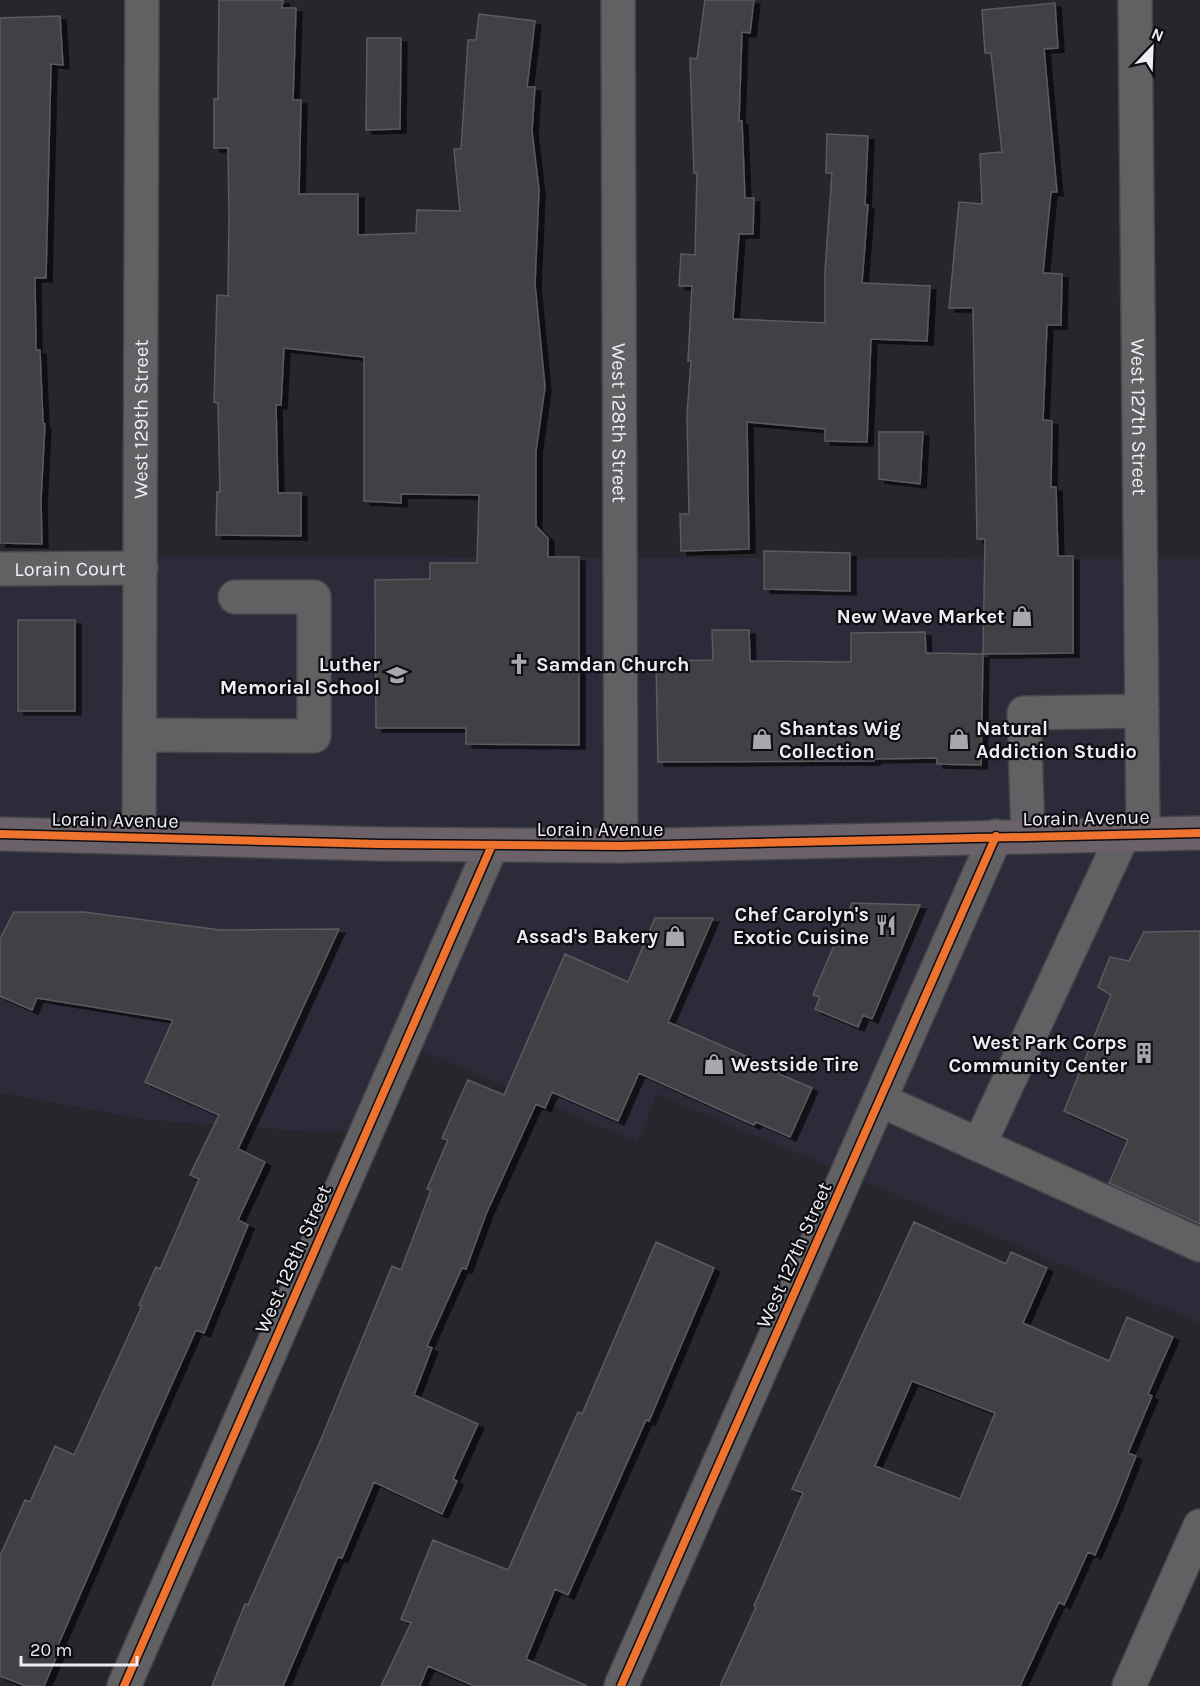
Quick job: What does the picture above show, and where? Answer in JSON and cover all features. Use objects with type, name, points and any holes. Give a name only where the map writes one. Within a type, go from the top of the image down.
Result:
[{"type":"main road","name":"Lorain Avenue","points":[[0,834],[621,846],[1028,835],[1200,833]]},
{"type":"street","name":"West 129th Street","points":[[139,837],[142,0]]},
{"type":"street","name":"West 128th Street","points":[[618,0],[621,846]]},
{"type":"street","name":"West 127th Street","points":[[1133,833],[1142,711],[1135,0]]},
{"type":"street","name":"Lorain Court","points":[[0,569],[141,568]]},
{"type":"street","points":[[140,735],[314,736],[314,597],[235,597]]},
{"type":"street","points":[[1028,835],[1024,713],[1142,711]]},
{"type":"street","points":[[979,1145],[1133,833]]},
{"type":"street","name":"West 127th Street","points":[[621,1686],[996,836]]},
{"type":"street","name":"West 128th Street","points":[[124,1686],[492,845]]},
{"type":"street","points":[[880,1100],[1200,1245]]},
{"type":"street","points":[[1129,1686],[1200,1526]]},
{"type":"shaded area","points":[[0,556],[1200,559],[1200,1323],[657,1094],[637,1142],[418,1049],[381,1133],[303,1131],[149,1120],[0,1093]]},
{"type":"building","points":[[219,0],[283,0],[282,8],[296,8],[293,100],[301,100],[299,194],[358,194],[358,235],[416,233],[417,210],[460,211],[454,149],[461,149],[468,40],[476,40],[479,14],[535,21],[527,87],[535,87],[532,131],[539,190],[535,284],[545,387],[536,451],[536,526],[548,538],[548,557],[579,557],[579,745],[466,744],[466,728],[376,728],[375,580],[430,579],[430,563],[477,563],[479,495],[401,494],[401,503],[364,501],[364,357],[284,348],[281,405],[276,405],[278,493],[301,493],[301,536],[216,535],[217,492],[220,492],[218,403],[214,402],[217,295],[228,296],[229,217],[228,148],[214,148],[214,99],[218,99]]},
{"type":"building","points":[[705,0],[754,0],[750,33],[742,32],[739,121],[742,121],[745,198],[754,198],[753,234],[739,234],[733,319],[825,323],[825,271],[832,173],[826,173],[827,134],[868,136],[865,204],[868,205],[862,283],[930,286],[927,341],[871,339],[867,442],[825,441],[825,429],[747,422],[749,549],[681,551],[680,514],[689,514],[687,414],[691,361],[688,361],[692,286],[679,286],[681,254],[695,255],[697,173],[694,173],[690,58],[697,59]]},
{"type":"building","points":[[1055,3],[1058,48],[1044,49],[1057,192],[1051,192],[1043,273],[1062,274],[1061,325],[1047,325],[1043,420],[1052,421],[1051,487],[1056,487],[1058,556],[1073,556],[1073,653],[983,654],[985,539],[977,539],[973,308],[949,308],[959,202],[982,204],[980,154],[1002,152],[991,53],[985,53],[982,10]]},
{"type":"building","points":[[60,16],[63,65],[51,64],[46,278],[35,278],[36,350],[40,350],[43,423],[45,424],[41,500],[42,544],[0,543],[0,18]]},
{"type":"building","points":[[367,38],[401,38],[400,129],[366,130]]},
{"type":"building","points":[[879,432],[923,432],[920,484],[879,479]]},
{"type":"building","points":[[764,551],[850,553],[850,591],[764,589]]},
{"type":"building","points":[[18,620],[75,620],[75,711],[18,711]]},
{"type":"building","points":[[712,630],[749,630],[750,661],[851,662],[851,633],[925,632],[926,653],[983,654],[981,765],[937,764],[937,758],[874,759],[874,761],[658,762],[656,661],[713,660]]},
{"type":"building","points":[[852,903],[920,905],[872,1019],[863,1015],[858,1027],[815,1009],[820,997],[813,995]]},
{"type":"building","points":[[14,912],[84,912],[220,930],[339,929],[238,1149],[265,1162],[238,1220],[248,1225],[204,1333],[196,1330],[155,1422],[56,1650],[59,1651],[44,1686],[26,1686],[0,1676],[0,1556],[25,1500],[30,1502],[55,1446],[74,1455],[142,1306],[139,1305],[156,1267],[160,1269],[199,1179],[190,1175],[219,1115],[145,1082],[173,1020],[37,998],[32,1010],[0,996],[0,939]]},
{"type":"building","points":[[655,918],[713,918],[668,1022],[780,1071],[779,1074],[812,1088],[790,1137],[756,1122],[754,1125],[639,1073],[618,1121],[552,1092],[545,1108],[536,1104],[486,1214],[466,1269],[462,1268],[427,1346],[432,1348],[414,1395],[478,1424],[453,1479],[457,1481],[442,1514],[374,1482],[342,1558],[338,1557],[283,1686],[212,1686],[245,1604],[248,1605],[322,1437],[392,1266],[401,1270],[431,1190],[427,1189],[448,1140],[442,1138],[468,1080],[504,1095],[565,954],[628,982]]},
{"type":"building","name":"West Park Corps Community Center","points":[[1200,931],[1200,1224],[1109,1183],[1128,1140],[1064,1111],[1111,995],[1098,987],[1110,957],[1129,961],[1144,932]]},
{"type":"building","points":[[914,1222],[1006,1264],[1011,1252],[1047,1268],[1023,1323],[1109,1361],[1127,1317],[1173,1337],[1148,1394],[1152,1396],[1128,1453],[1136,1456],[1095,1555],[1088,1552],[1064,1605],[1059,1602],[1020,1686],[720,1686],[756,1607],[754,1606],[803,1493],[792,1489]],"holes":[[[912,1381],[995,1413],[960,1499],[875,1466]]]},
{"type":"building","points":[[656,1242],[714,1268],[649,1421],[646,1420],[568,1595],[555,1589],[526,1659],[587,1686],[474,1686],[428,1666],[420,1686],[381,1686],[411,1623],[401,1619],[433,1540],[508,1570],[578,1412],[582,1414]]},
{"type":"cycle path","points":[[0,834],[378,844],[621,846],[1200,833]]},
{"type":"cycle path","points":[[621,1686],[996,836]]},
{"type":"cycle path","points":[[124,1686],[492,845]]},
{"type":"place","name":"New Wave Market","points":[[1022,616]]},
{"type":"place","name":"Samdan Church","points":[[519,664]]},
{"type":"place","name":"Luther Memorial School","points":[[397,675]]},
{"type":"place","name":"Shantas Wig Collection","points":[[762,739]]},
{"type":"place","name":"Natural Addiction Studio","points":[[959,739]]},
{"type":"place","name":"Chef Carolyn's Exotic Cuisine","points":[[886,925]]},
{"type":"place","name":"Assad's Bakery","points":[[675,936]]},
{"type":"place","name":"West Park Corps Community Center","points":[[1144,1053]]},
{"type":"place","name":"Westside Tire","points":[[714,1064]]}]
